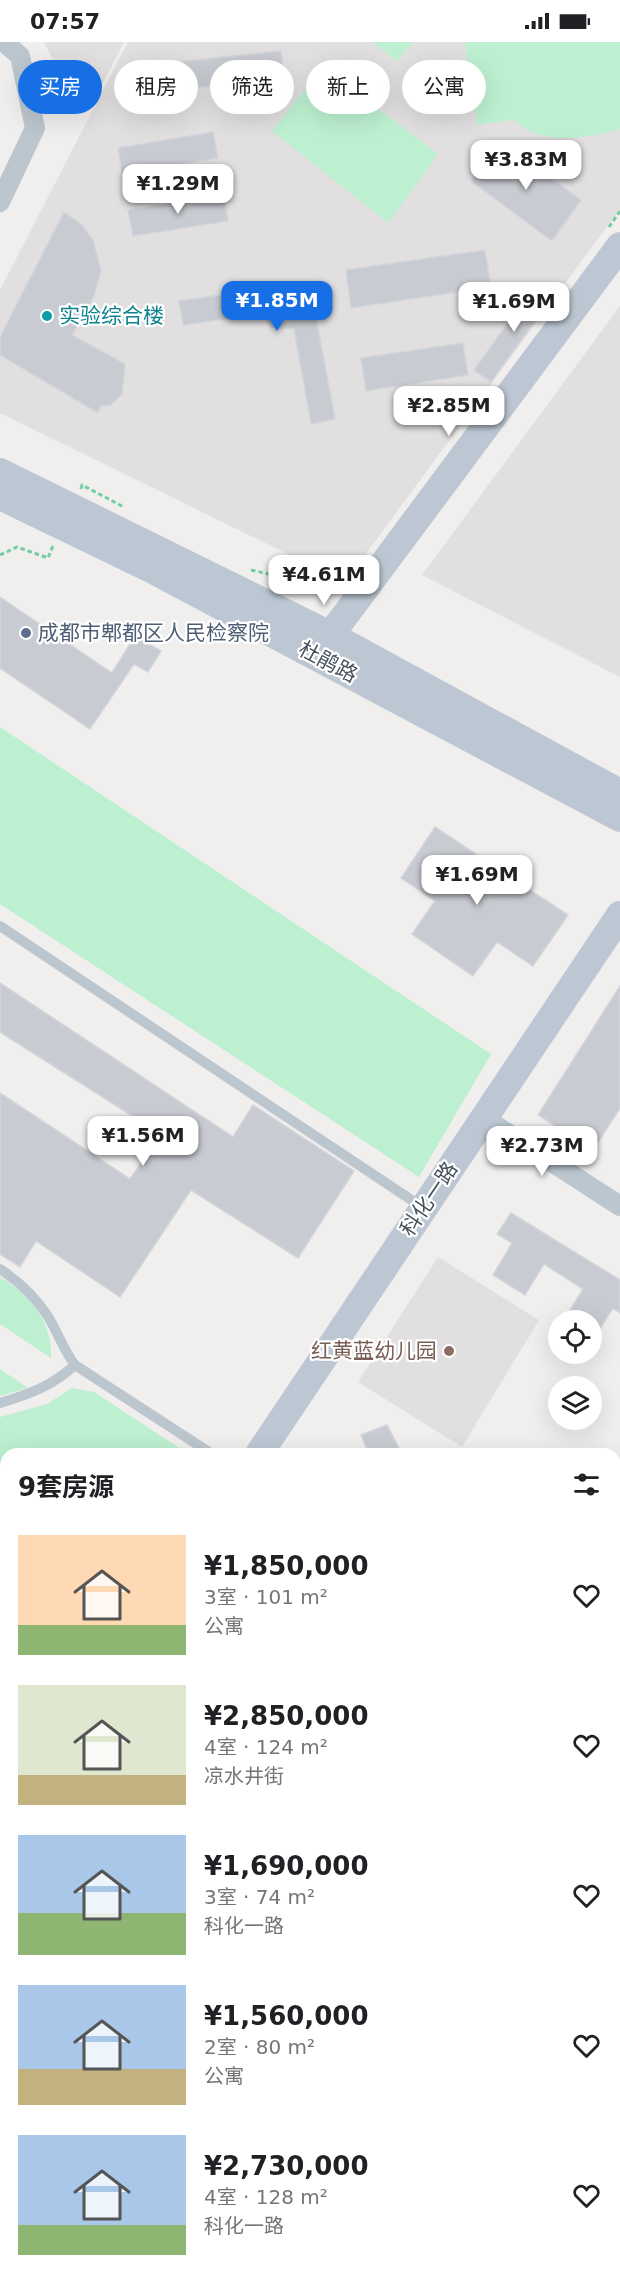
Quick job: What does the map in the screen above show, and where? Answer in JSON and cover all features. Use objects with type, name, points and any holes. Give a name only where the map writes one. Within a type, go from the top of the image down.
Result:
[{"type":"street","points":[[0,202],[35,128],[20,56],[4,42]]},
{"type":"street","points":[[323,645],[613,238]]},
{"type":"street","name":"杜鹃路","points":[[0,472],[66,517],[620,793]]},
{"type":"street","name":"杜鹃路","points":[[0,496],[66,517]]},
{"type":"street","name":"杜鹃路","points":[[323,645],[620,818]]},
{"type":"street","name":"科化一路","points":[[263,1448],[620,915]]},
{"type":"street","points":[[484,1118],[620,1206]]},
{"type":"lane","points":[[0,926],[423,1208]]},
{"type":"lane","points":[[0,1269],[18,1281],[47,1316],[62,1348],[75,1365],[203,1448]]},
{"type":"lane","points":[[0,1403],[33,1393],[56,1382],[75,1365]]},
{"type":"path","points":[[613,238],[620,212]]},
{"type":"path","points":[[0,555],[17,547],[48,558],[82,486],[135,512]]},
{"type":"path","points":[[250,570],[313,584],[345,585]]},
{"type":"shaded area","points":[[44,42],[124,42],[102,85],[102,60],[53,60]]},
{"type":"shaded area","points":[[128,42],[620,42],[620,209],[345,582],[0,413],[0,290],[91,114],[102,114],[102,92],[114,69],[114,114],[198,114],[198,60],[119,60]]},
{"type":"shaded area","points":[[620,306],[620,677],[422,575]]},
{"type":"shaded area","name":"红黄蓝幼儿园","points":[[438,1257],[539,1320],[462,1447],[358,1382]]},
{"type":"green space","points":[[372,42],[413,42],[397,61]]},
{"type":"green space","points":[[465,42],[620,42],[620,129],[565,138],[537,134],[525,129],[514,120],[477,125],[475,114],[486,114],[486,60],[468,60]]},
{"type":"green space","points":[[306,88],[306,114],[385,114],[438,154],[388,223],[272,131],[286,114],[294,114],[294,103]]},
{"type":"green space","points":[[0,727],[491,1054],[419,1177],[0,904]]},
{"type":"green space","points":[[0,1277],[20,1292],[37,1310],[48,1332],[51,1358],[0,1324]]},
{"type":"green space","points":[[0,1369],[28,1388],[0,1396]]},
{"type":"green space","points":[[72,1388],[94,1392],[179,1448],[0,1448],[0,1417],[47,1404]]},
{"type":"building","points":[[281,51],[282,60],[210,60],[210,86],[198,87],[198,60],[196,60]]},
{"type":"building","points":[[213,132],[218,158],[122,174],[118,148]]},
{"type":"building","points":[[500,141],[581,200],[552,241],[471,181]]},
{"type":"building","points":[[224,194],[228,221],[133,236],[128,210]]},
{"type":"building","name":"实验综合楼","points":[[64,212],[82,225],[93,240],[101,270],[94,296],[72,335],[125,364],[122,394],[111,405],[101,406],[98,413],[0,355],[0,337]]},
{"type":"building","points":[[485,250],[491,287],[351,308],[346,270]]},
{"type":"building","points":[[304,284],[311,290],[335,419],[311,424],[294,329],[271,327],[261,314],[183,325],[179,301]]},
{"type":"building","points":[[536,284],[553,296],[491,382],[474,370]]},
{"type":"building","points":[[463,343],[468,375],[366,391],[361,358]]},
{"type":"building","name":"成都市郫都区人民检察院","points":[[0,597],[112,673],[135,636],[161,651],[148,672],[134,664],[90,729],[0,668]]},
{"type":"building","points":[[435,827],[568,915],[533,966],[497,942],[473,976],[412,934],[435,901],[401,878]]},
{"type":"building","points":[[0,983],[233,1137],[253,1105],[354,1171],[298,1258],[191,1190],[120,1297],[36,1241],[20,1267],[0,1254],[0,1093],[130,1179],[161,1134],[0,1032]]},
{"type":"building","points":[[620,986],[620,1108],[593,1150],[538,1115]]},
{"type":"building","points":[[511,1213],[620,1280],[620,1313],[613,1308],[602,1326],[602,1310],[570,1310],[583,1289],[544,1264],[525,1295],[493,1275],[512,1243],[497,1234]]},
{"type":"building","points":[[387,1425],[399,1448],[366,1448],[361,1435]]},
{"type":"place","name":"实验综合楼","points":[[47,316]]},
{"type":"place","name":"成都市郫都区人民检察院","points":[[26,633]]},
{"type":"place","name":"红黄蓝幼儿园","points":[[449,1351]]}]
